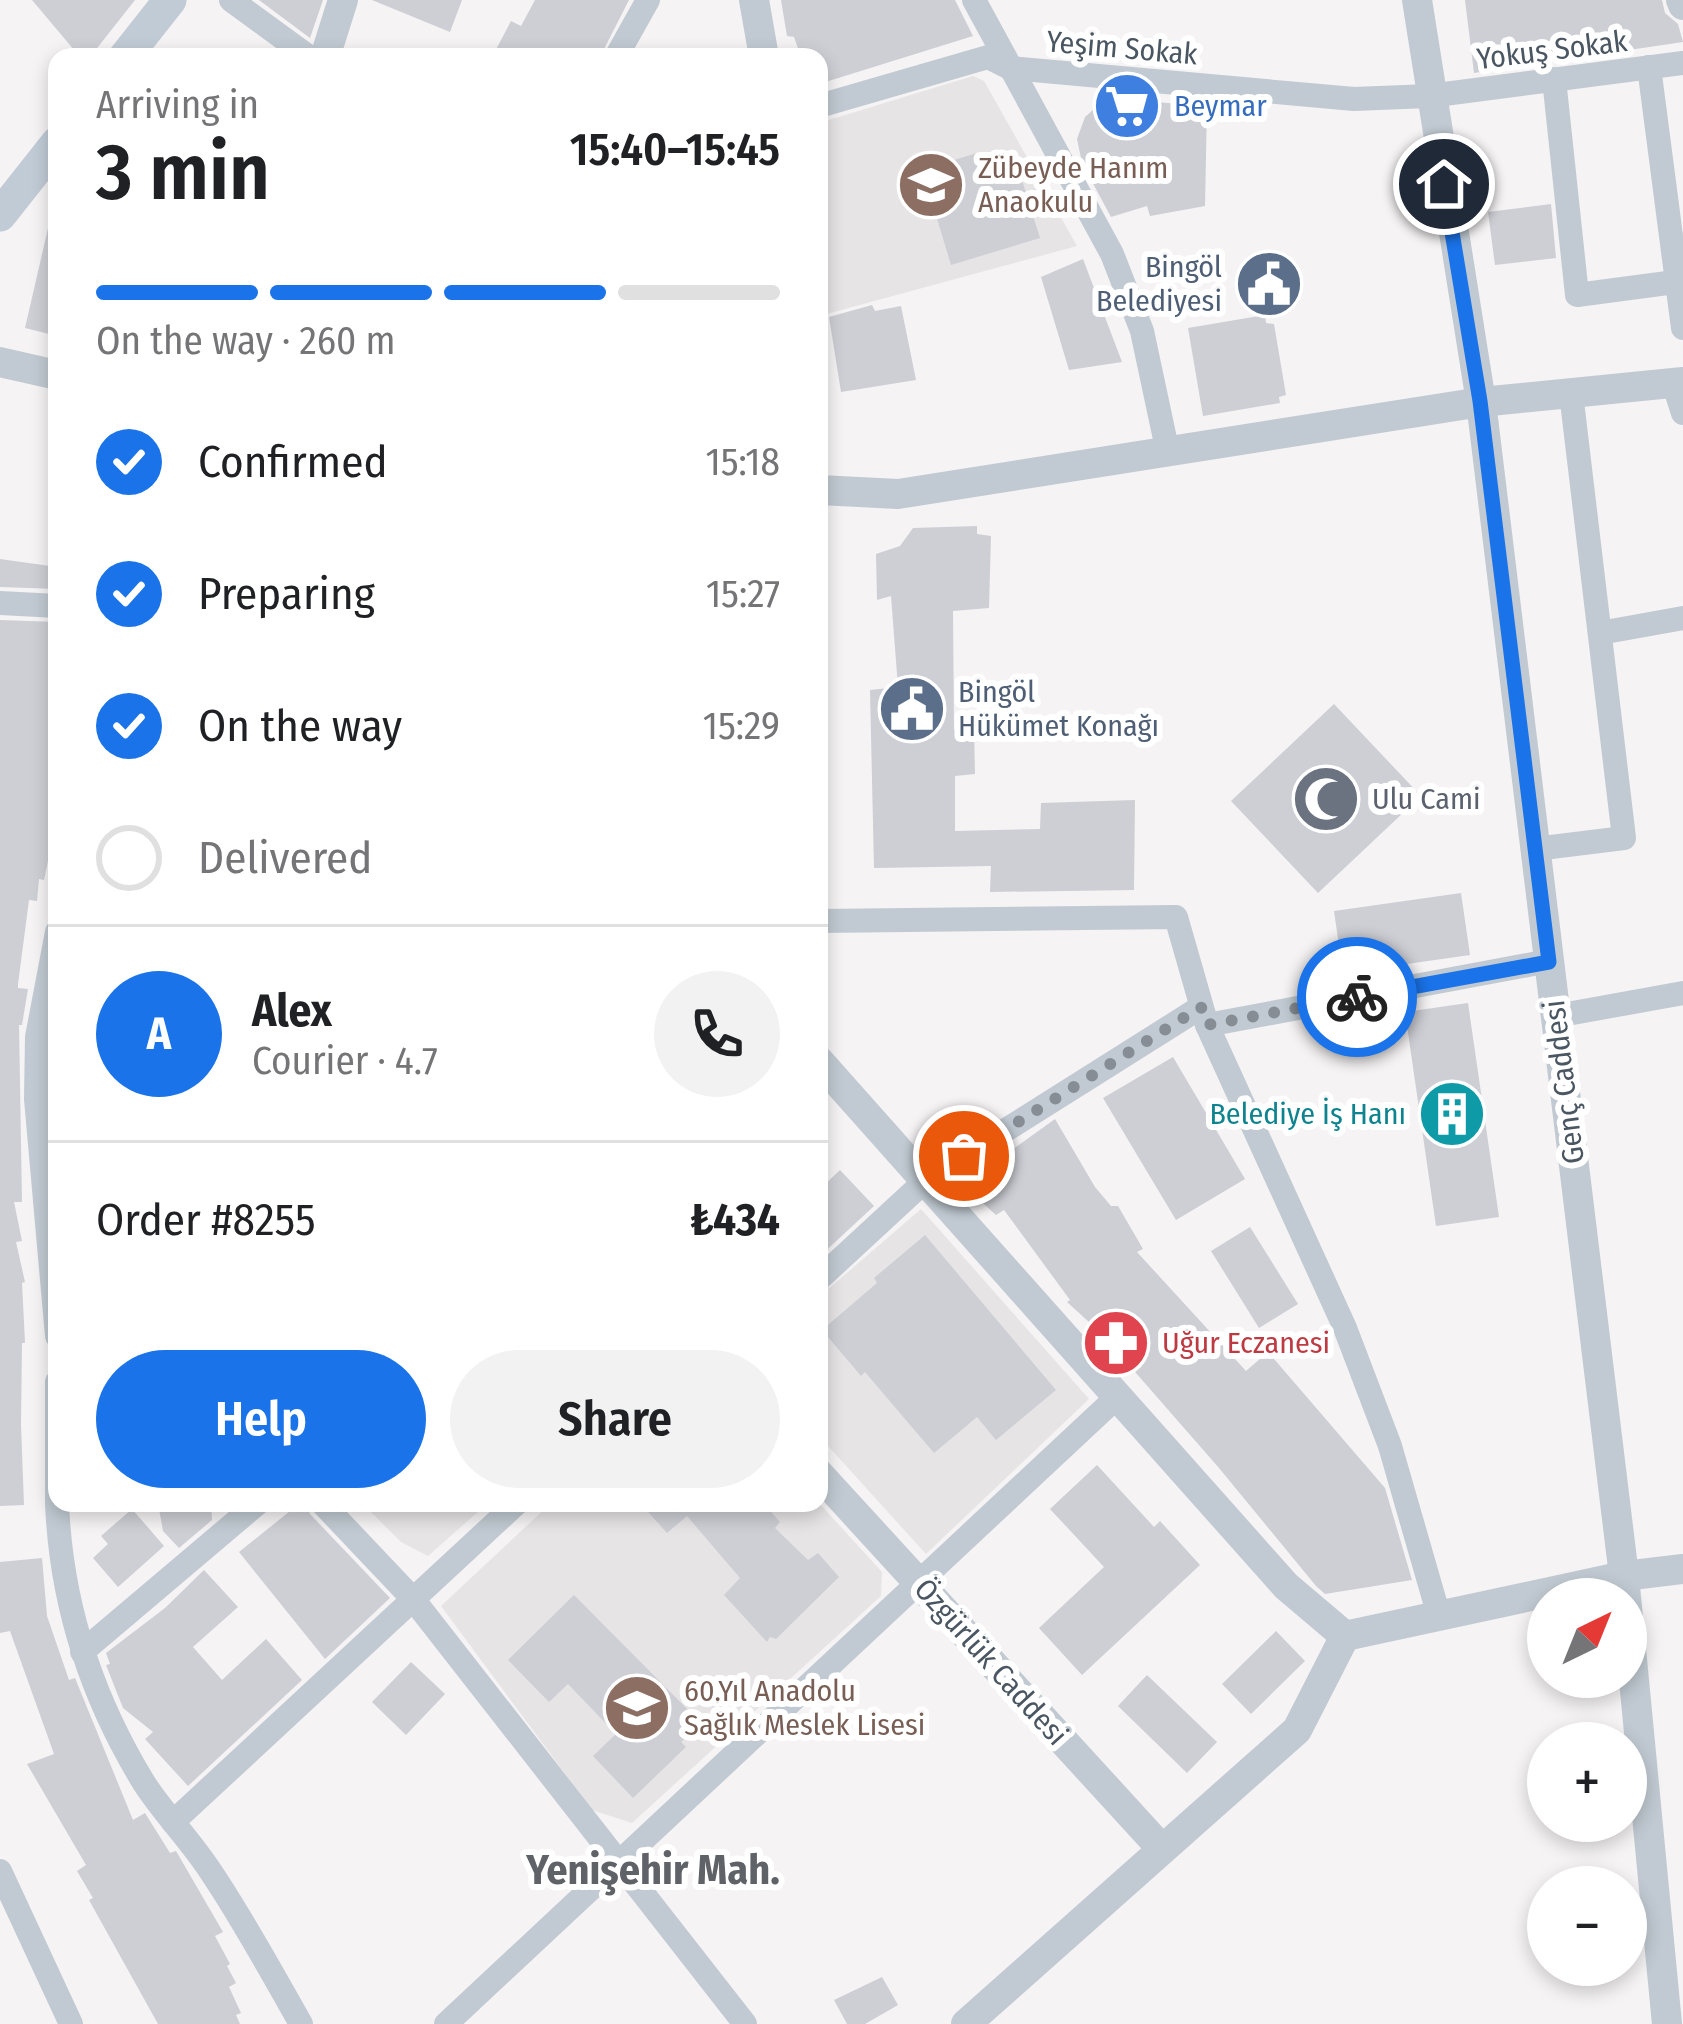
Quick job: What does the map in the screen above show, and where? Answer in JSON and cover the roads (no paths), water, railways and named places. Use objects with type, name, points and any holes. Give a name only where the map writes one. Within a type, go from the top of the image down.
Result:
[{"type":"main road","points":[[132,48],[170,0]]},
{"type":"main road","points":[[0,215],[48,154]]},
{"type":"street","points":[[231,0],[295,48]]},
{"type":"street","points":[[328,48],[343,0]]},
{"type":"street","points":[[621,48],[648,0]]},
{"type":"street","points":[[754,0],[762,48]]},
{"type":"street","points":[[974,0],[1112,254],[1142,331],[1168,453]]},
{"type":"street","name":"Genç Caddesi","points":[[1417,0],[1480,401],[1556,1016],[1624,1576],[1667,2024]]},
{"type":"street","name":"Yeşim Sokak","points":[[828,103],[988,57],[1010,68],[1354,99],[1429,96]]},
{"type":"street","name":"Yokuş Sokak","points":[[1429,96],[1683,63]]},
{"type":"street","points":[[1649,67],[1683,328]]},
{"type":"street","points":[[1554,79],[1577,296],[1675,282]]},
{"type":"street","points":[[0,362],[48,373]]},
{"type":"street","points":[[828,490],[898,494],[1480,401],[1678,382],[1683,413]]},
{"type":"street","points":[[1535,849],[1624,838],[1571,393]]},
{"type":"street","points":[[0,603],[48,606]]},
{"type":"street","points":[[1600,633],[1683,618]]},
{"type":"street","points":[[828,921],[1176,917],[1204,1016],[1345,1328],[1390,1446],[1439,1616]]},
{"type":"street","points":[[828,1271],[925,1181],[1204,1016],[1549,962]]},
{"type":"street","points":[[48,979],[37,1037],[36,1099],[48,1234]]},
{"type":"street","points":[[1556,1016],[1683,993]]},
{"type":"street","points":[[828,1071],[1286,1586],[1345,1636]]},
{"type":"street","points":[[446,2024],[1117,1397]]},
{"type":"street","name":"Özgürlük Caddesi","points":[[828,1484],[1162,1849]]},
{"type":"street","points":[[57,1512],[58,1546],[82,1652],[105,1714],[146,1786],[209,1869],[294,2013],[270,2024]]},
{"type":"street","points":[[82,1652],[248,1512]]},
{"type":"street","points":[[331,1512],[413,1599],[745,2024]]},
{"type":"street","points":[[173,1822],[508,1512]]},
{"type":"street","points":[[1345,1636],[1624,1576],[1683,1569]]},
{"type":"street","points":[[966,2024],[1297,1730],[1345,1636]]},
{"type":"street","points":[[0,1870],[71,2024]]},
{"type":"place","name":"Beymar","points":[[1127,106]]},
{"type":"place","name":"Zübeyde Hanım Anaokulu","points":[[931,185]]},
{"type":"place","name":"Bingöl Belediyesi","points":[[1269,284]]},
{"type":"place","name":"Bingöl Hükümet Konağı","points":[[912,709]]},
{"type":"place","name":"Ulu Cami","points":[[1326,799]]},
{"type":"place","name":"Belediye İş Hanı","points":[[1452,1114]]},
{"type":"place","name":"Uğur Eczanesi","points":[[1116,1343]]},
{"type":"place","name":"60.Yıl Anadolu Sağlık Meslek Lisesi","points":[[637,1708]]},
{"type":"district","name":"Yenişehir Mah.","points":[[653,1869]]}]
